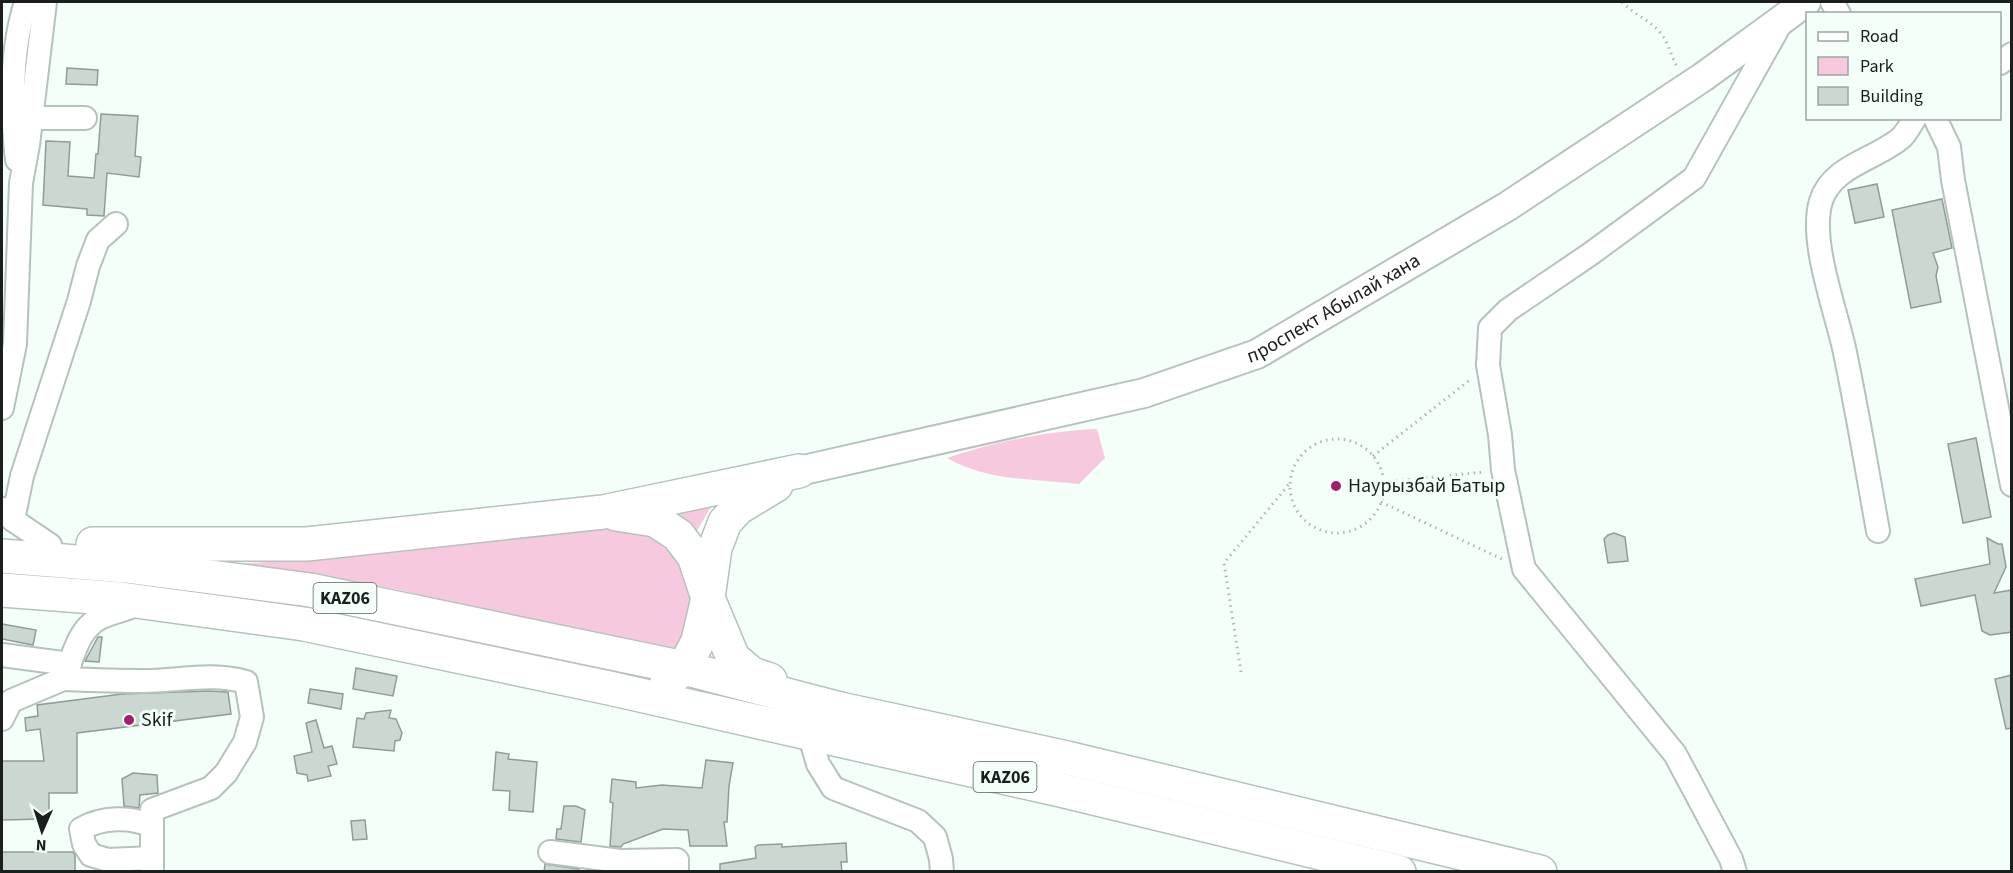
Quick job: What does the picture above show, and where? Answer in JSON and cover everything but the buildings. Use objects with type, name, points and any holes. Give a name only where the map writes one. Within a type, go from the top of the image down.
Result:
[{"type":"highway","points":[[5,525],[50,545],[307,544],[603,512],[799,471]]},
{"type":"highway","points":[[609,688],[641,688],[666,683],[684,668],[698,641],[708,598],[715,548],[724,522],[738,508],[799,471]]},
{"type":"highway","points":[[603,512],[655,520],[678,535],[694,556],[708,598],[733,658],[752,674],[828,700],[840,709]]},
{"type":"highway","name":"KАZ06","points":[[2,556],[126,566],[310,590],[684,668],[840,709],[1067,758],[1540,872]]},
{"type":"highway","name":"KАZ06","points":[[2,590],[141,602],[303,624],[609,688],[809,733],[1060,790],[1399,872]]},
{"type":"main road","name":"проспект Абылай хана","points":[[799,471],[1144,393],[1257,354],[1508,206],[1690,85],[1795,9]]},
{"type":"street","points":[[21,183],[18,174],[14,112],[16,48],[19,23],[26,2]]},
{"type":"street","points":[[2,408],[15,344],[21,183],[32,118],[45,2]]},
{"type":"street","points":[[1735,872],[1731,859],[1675,754],[1524,569],[1503,470],[1500,435],[1488,366],[1490,328],[1508,310],[1589,255],[1694,178],[1795,9]]},
{"type":"street","points":[[32,118],[85,118]]},
{"type":"street","points":[[1878,531],[1843,347],[1818,237],[1821,200],[1833,181],[1860,160],[1884,150],[1902,136],[1914,120]]},
{"type":"street","points":[[1936,120],[1949,147],[1953,180],[2012,485]]},
{"type":"street","points":[[5,525],[79,301],[88,266],[98,240],[116,224]]},
{"type":"street","points":[[2,719],[11,701],[66,671],[79,637],[96,620],[141,602]]},
{"type":"street","points":[[2,655],[66,671],[145,681],[196,676],[230,677],[246,682],[252,717],[245,742],[226,773],[211,788],[152,818],[92,823],[81,829],[84,844],[91,855],[108,860],[152,865],[152,818]]},
{"type":"street","points":[[809,733],[818,764],[834,788],[918,821],[935,837],[942,872]]},
{"type":"street","points":[[550,852],[620,861],[677,860],[677,872]]},
{"type":"path","points":[[1622,2],[1629,9],[1647,19],[1663,36],[1673,62],[1690,85]]},
{"type":"path","points":[[1373,456],[1488,366]]},
{"type":"path","points":[[1336,439],[1350,441],[1363,447],[1373,456],[1381,468],[1384,482],[1381,502],[1370,520],[1359,528],[1331,533],[1318,529],[1306,521],[1297,510],[1290,483],[1293,470],[1310,448],[1322,441],[1336,439]]},
{"type":"path","points":[[1384,482],[1503,470]]},
{"type":"path","points":[[1240,672],[1224,563],[1290,483]]},
{"type":"path","points":[[1381,502],[1524,569]]},
{"type":"green space","points":[[1097,429],[1105,458],[1079,484],[994,475],[962,466],[947,458],[1021,438]]},
{"type":"green space","points":[[711,507],[695,534],[672,514]]},
{"type":"green space","points":[[613,526],[656,538],[674,552],[694,598],[690,622],[675,652],[395,589],[304,573],[227,565],[400,552]]},
{"type":"place","name":"Наурызбай Батыр","points":[[1336,486]]},
{"type":"place","name":"Skif","points":[[129,720]]}]
